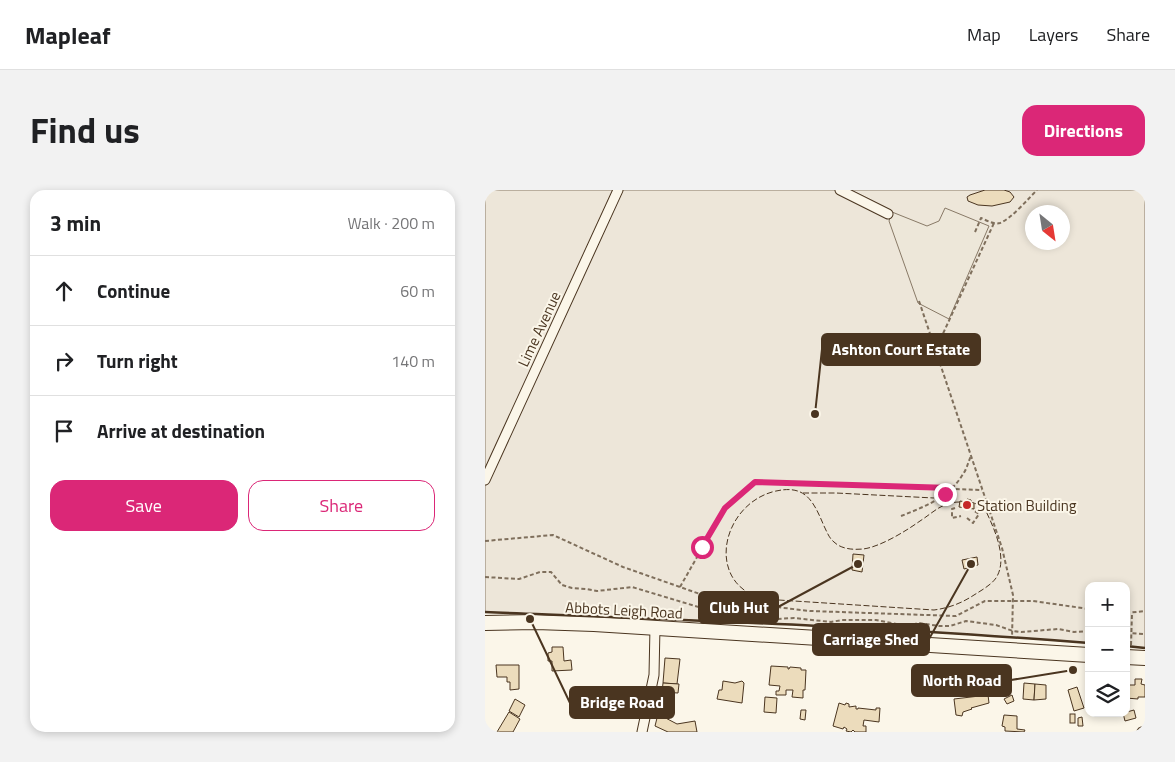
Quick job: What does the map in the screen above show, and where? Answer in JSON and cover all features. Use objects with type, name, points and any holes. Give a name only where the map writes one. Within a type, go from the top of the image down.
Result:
[{"type":"main road","name":"Abbots Leigh Road","points":[[486,623],[536,622],[655,627],[1085,655]]},
{"type":"main road","points":[[1130,653],[1145,658]]},
{"type":"street","name":"Lime Avenue","points":[[485,480],[618,190]]},
{"type":"street","points":[[840,190],[889,214]]},
{"type":"street","points":[[642,732],[653,675],[655,627]]},
{"type":"path","points":[[975,232],[981,218],[994,223],[1000,223],[1017,210],[1037,190]]},
{"type":"path","points":[[935,351],[994,223]]},
{"type":"path","points":[[919,301],[1002,548],[1013,595],[1013,631],[1009,651]]},
{"type":"path","points":[[901,516],[927,506],[945,494],[963,474],[971,456]]},
{"type":"path","points":[[679,587],[725,508],[755,482],[982,490]]},
{"type":"path","points":[[955,508],[951,508],[952,518],[961,516]]},
{"type":"path","points":[[967,518],[973,523],[979,514],[973,510]]},
{"type":"path","points":[[485,541],[553,535],[623,567],[717,600],[809,611],[956,616],[985,601],[1033,602],[1085,608]]},
{"type":"path","points":[[485,577],[519,580],[540,572],[551,572],[563,585],[573,588],[586,588],[597,591],[632,587],[705,609],[718,609],[747,618],[794,618],[831,622],[842,620],[876,620],[906,626],[919,622],[939,626],[976,622],[995,624],[1013,631],[1058,629],[1074,632],[1085,631]]},
{"type":"path","points":[[1130,640],[1132,613],[1145,611]]},
{"type":"path","points":[[1131,634],[1145,634]]},
{"type":"shaded area","points":[[485,190],[1145,190],[1145,648],[1130,646],[1130,582],[1085,582],[1085,643],[863,628],[485,612]]},
{"type":"shaded area","points":[[945,208],[989,226],[949,319],[918,303],[889,221],[892,212],[927,226],[939,221]]},
{"type":"building","points":[[985,190],[1004,190],[1010,192],[1014,197],[1010,202],[992,206],[978,205],[968,201],[967,197],[970,195]]},
{"type":"building","name":"Station Building","points":[[967,499],[974,503],[974,509],[959,507],[960,501],[966,502]]},
{"type":"building","points":[[853,554],[864,555],[862,572],[852,570]]},
{"type":"building","points":[[977,557],[978,565],[964,569],[962,560]]},
{"type":"building","points":[[552,647],[563,647],[564,661],[571,660],[572,670],[552,671],[552,661],[548,661],[548,653],[552,652]]},
{"type":"building","points":[[665,658],[680,659],[677,684],[663,683]]},
{"type":"building","points":[[496,665],[519,665],[519,689],[510,690],[510,682],[507,682],[507,677],[497,677]]},
{"type":"building","points":[[771,666],[806,670],[803,698],[792,697],[793,690],[786,690],[786,695],[776,695],[776,691],[779,691],[780,686],[769,685]]},
{"type":"building","points":[[1135,679],[1142,679],[1141,684],[1145,685],[1145,697],[1130,698],[1130,685],[1135,685]]},
{"type":"building","points":[[723,681],[735,683],[742,681],[744,683],[742,703],[717,699],[719,690],[722,690]]},
{"type":"building","points":[[663,683],[679,684],[678,693],[662,692]]},
{"type":"building","points":[[1024,683],[1035,684],[1034,700],[1023,699]]},
{"type":"building","points":[[1035,684],[1046,685],[1046,699],[1034,700]]},
{"type":"building","points":[[1077,687],[1084,708],[1074,711],[1068,690]]},
{"type":"building","points":[[988,695],[989,703],[971,708],[963,712],[962,716],[956,715],[954,699]]},
{"type":"building","points":[[1012,695],[1014,701],[1007,704],[1004,699]]},
{"type":"building","points":[[765,697],[777,698],[776,713],[764,712]]},
{"type":"building","points":[[515,699],[525,705],[519,717],[509,711]]},
{"type":"building","points":[[839,703],[849,704],[849,707],[856,706],[856,709],[876,710],[876,708],[880,708],[879,722],[864,720],[863,726],[866,726],[866,732],[855,732],[853,730],[851,732],[846,731],[847,729],[844,727],[843,729],[833,726]]},
{"type":"building","points":[[801,710],[806,710],[805,720],[800,719]]},
{"type":"building","points":[[1134,710],[1136,718],[1125,721],[1124,717],[1130,717],[1130,711]]},
{"type":"building","points":[[509,712],[520,719],[513,732],[497,732]]},
{"type":"building","points":[[658,714],[677,724],[695,721],[697,732],[668,732],[655,726]]},
{"type":"building","points":[[1070,714],[1075,714],[1075,723],[1070,723]]},
{"type":"building","points":[[1004,715],[1017,716],[1017,729],[1025,730],[1024,732],[1005,731],[1005,727],[1002,726]]},
{"type":"building","points":[[1082,717],[1083,726],[1078,726],[1078,718]]},
{"type":"fence","points":[[960,502],[943,506],[885,542],[870,548],[855,549],[840,546],[832,540],[816,508],[806,496],[793,490],[772,492],[755,500],[741,513],[731,528],[727,545],[727,562],[733,578],[745,590],[763,599],[934,610],[945,608],[965,600],[992,583],[1000,570],[1000,552],[995,533],[984,507],[974,503]]},
{"type":"fence","points":[[803,493],[934,498]]},
{"type":"wall","points":[[485,612],[863,628],[1085,643]]},
{"type":"wall","points":[[1130,646],[1145,648]]},
{"type":"place","name":"Ashton Court Estate","points":[[815,414]]},
{"type":"place","name":"Station Building","points":[[967,505]]},
{"type":"place","name":"Club Hut","points":[[858,564]]},
{"type":"place","name":"Carriage Shed","points":[[971,564]]},
{"type":"place","name":"Bridge Road","points":[[530,619]]},
{"type":"place","name":"North Road","points":[[1073,670]]},
{"type":"route","points":[[702,547],[725,508],[755,482],[951,488],[945,494]]}]
